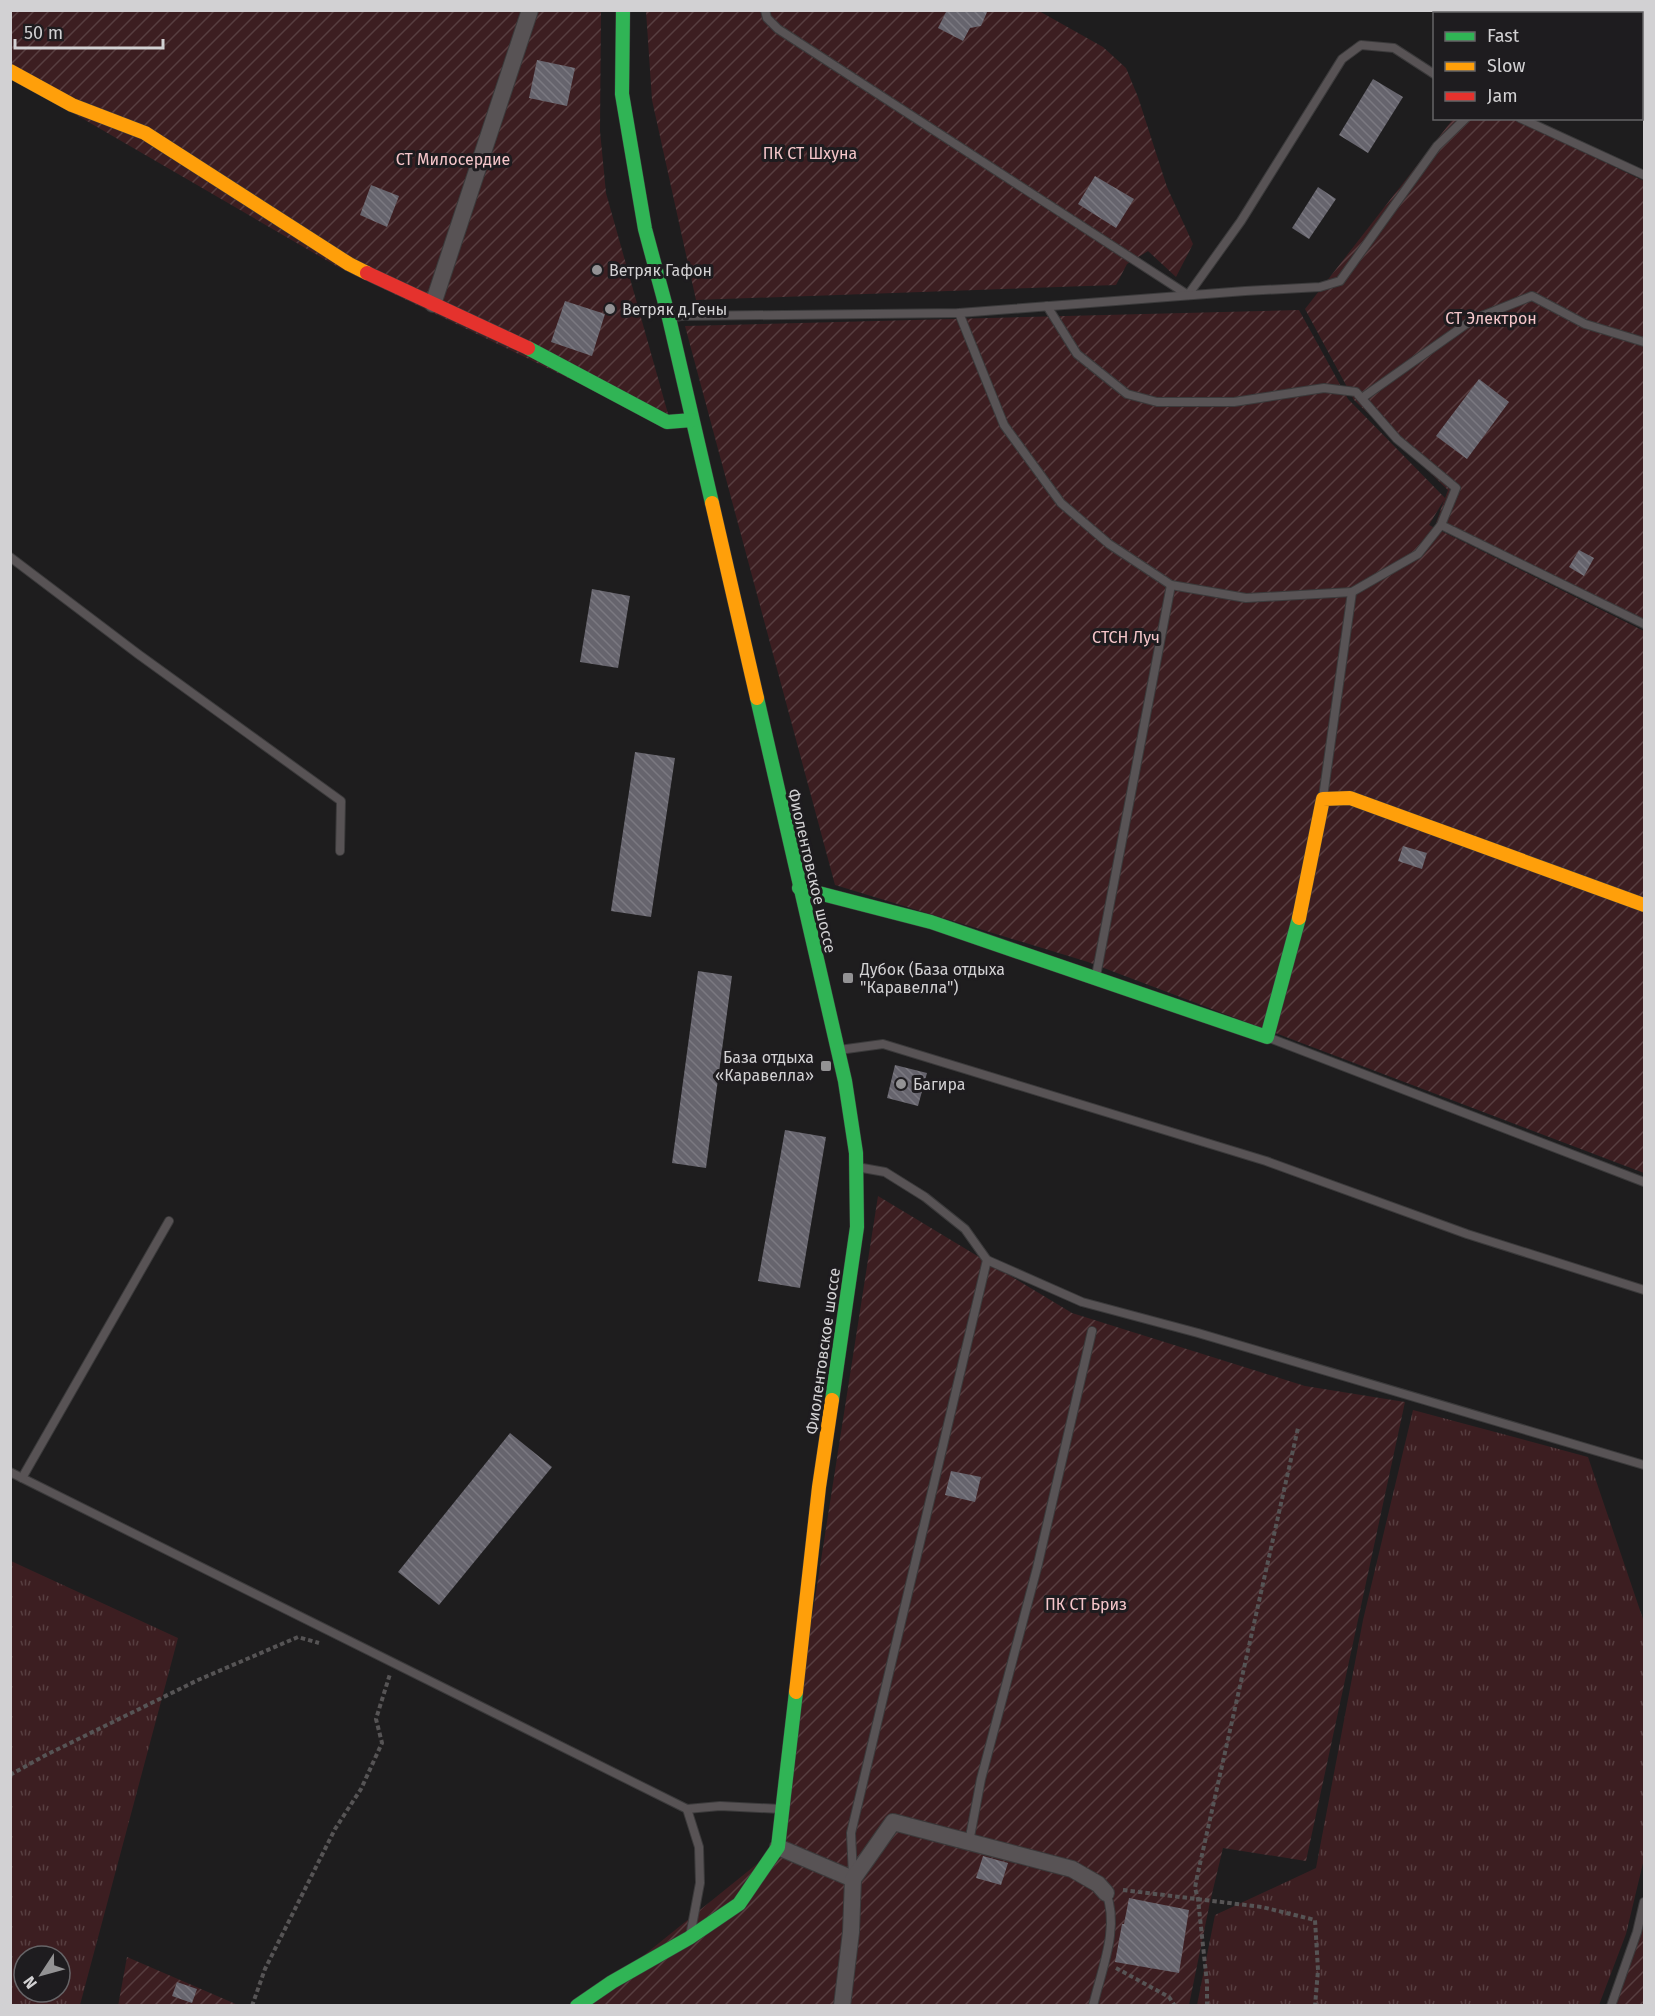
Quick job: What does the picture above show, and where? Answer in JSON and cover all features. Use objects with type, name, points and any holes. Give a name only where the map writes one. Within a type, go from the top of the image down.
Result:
[{"type":"main road","name":"Фиолентовское шоссе","points":[[578,2006],[612,1982],[689,1938],[739,1904],[778,1847],[819,1487],[857,1227],[856,1167],[845,1081],[669,318],[645,229],[622,94],[623,10]]},
{"type":"main road","points":[[10,71],[72,105],[145,133],[349,264],[524,346],[668,422],[692,420]]},
{"type":"main road","points":[[799,888],[931,922],[1267,1036],[1299,916],[1323,799],[1350,798],[1644,905]]},
{"type":"street","points":[[433,304],[530,10]]},
{"type":"street","points":[[842,2006],[851,1932],[853,1879],[893,1822],[1072,1869],[1098,1884],[1106,1893]]},
{"type":"street","points":[[778,1847],[853,1879]]},
{"type":"lane","points":[[765,10],[767,18],[778,29],[1188,295]]},
{"type":"lane","points":[[1188,295],[1241,220],[1342,59],[1361,45],[1394,48],[1433,73]]},
{"type":"lane","points":[[669,318],[959,313],[1320,287],[1340,281],[1437,146],[1464,120]]},
{"type":"lane","points":[[1524,120],[1644,175]]},
{"type":"lane","points":[[1362,398],[1472,320],[1532,296],[1585,324],[1644,342]]},
{"type":"lane","points":[[959,313],[1004,425],[1060,503],[1108,544],[1171,585],[1246,598],[1352,592],[1418,554],[1441,525],[1456,488],[1396,439],[1356,392],[1324,388],[1234,402],[1157,402],[1127,394],[1077,354],[1047,306]]},
{"type":"lane","points":[[1441,525],[1644,624]]},
{"type":"lane","points":[[10,557],[138,654],[341,801],[340,851]]},
{"type":"lane","points":[[1096,978],[1171,585]]},
{"type":"lane","points":[[1323,799],[1352,592]]},
{"type":"lane","points":[[1267,1036],[1644,1182]]},
{"type":"lane","points":[[837,1050],[883,1044],[1266,1161],[1467,1234],[1644,1290]]},
{"type":"lane","points":[[856,1167],[885,1172],[925,1197],[965,1229],[987,1260],[1082,1302],[1210,1336],[1644,1465]]},
{"type":"lane","points":[[22,1478],[170,1221]]},
{"type":"lane","points":[[853,1879],[851,1833],[987,1260]]},
{"type":"lane","points":[[969,1842],[981,1779],[1037,1568],[1092,1331]]},
{"type":"lane","points":[[10,1472],[687,1809],[720,1806],[782,1809]]},
{"type":"lane","points":[[687,1809],[699,1847],[700,1883],[689,1938]]},
{"type":"lane","points":[[1093,2006],[1111,1933],[1112,1914],[1106,1893]]},
{"type":"lane","points":[[1611,2006],[1644,1902]]},
{"type":"path","points":[[1207,2006],[1207,1983],[1195,1888],[1298,1428]]},
{"type":"path","points":[[10,1775],[188,1685],[298,1637],[330,1646]]},
{"type":"path","points":[[252,2006],[265,1969],[334,1829],[361,1789],[382,1743],[376,1719],[394,1663]]},
{"type":"path","points":[[1106,1893],[1129,1890],[1262,1907],[1315,1920],[1318,1970],[1315,2006]]},
{"type":"path","points":[[1103,1962],[1169,1996],[1175,2006]]},
{"type":"green space","name":"СТ Милосердие","points":[[11,11],[601,11],[600,131],[606,193],[672,428],[338,267],[11,77]]},
{"type":"green space","name":"ПК СТ Шхуна","points":[[646,11],[1039,11],[1103,47],[1126,68],[1138,97],[1167,187],[1193,244],[1176,277],[1148,251],[1127,264],[1116,285],[696,300],[652,100]]},
{"type":"green space","name":"СТСН Луч","points":[[1452,120],[1516,120],[1644,181],[1644,628],[1436,523],[1444,500],[1429,525],[1644,631],[1644,1173],[1088,962],[835,885],[685,326],[1299,310],[1348,399],[1445,498],[1448,490],[1354,400],[1305,309]]},
{"type":"green space","name":"ПК СТ Бриз","points":[[878,1196],[1072,1313],[1305,1386],[1405,1402],[1306,1861],[1223,1848],[1189,2005],[581,2006],[778,1847],[782,1809]]},
{"type":"green space","points":[[1413,1410],[1588,1457],[1644,1622],[1644,1859],[1626,1934],[1599,2005],[1197,2005],[1215,1915],[1316,1868],[1363,1620]]},
{"type":"green space","points":[[11,1561],[178,1638],[80,2005],[11,2005]]},
{"type":"green space","points":[[1644,1895],[1644,2005],[1612,2006],[1633,1950]]},
{"type":"green space","points":[[127,1957],[238,2005],[118,2006]]},
{"type":"building","points":[[947,10],[988,10],[981,26],[970,28],[963,41],[938,28]]},
{"type":"building","points":[[537,60],[575,68],[567,106],[529,98]]},
{"type":"building","points":[[1373,79],[1403,97],[1368,153],[1339,135]]},
{"type":"building","points":[[1095,176],[1134,199],[1116,228],[1078,204]]},
{"type":"building","points":[[371,185],[399,196],[387,227],[360,215]]},
{"type":"building","points":[[1318,187],[1336,199],[1309,239],[1292,228]]},
{"type":"building","points":[[565,301],[605,314],[592,356],[551,342]]},
{"type":"building","points":[[1479,379],[1509,402],[1467,459],[1436,436]]},
{"type":"building","points":[[1579,550],[1594,558],[1584,576],[1569,567]]},
{"type":"building","points":[[592,589],[630,596],[618,668],[580,662]]},
{"type":"building","points":[[635,752],[675,758],[651,917],[611,911]]},
{"type":"building","points":[[1403,846],[1427,853],[1422,869],[1398,861]]},
{"type":"building","points":[[698,971],[732,976],[706,1168],[672,1163]]},
{"type":"building","points":[[895,1065],[927,1073],[918,1106],[887,1098]]},
{"type":"building","points":[[785,1130],[826,1137],[800,1288],[758,1281]]},
{"type":"building","points":[[510,1433],[552,1467],[439,1605],[398,1572]]},
{"type":"building","points":[[951,1471],[981,1477],[975,1502],[945,1495]]},
{"type":"building","points":[[983,1856],[1008,1863],[1001,1885],[976,1878]]},
{"type":"building","points":[[1129,1898],[1189,1910],[1179,1973],[1115,1962]]},
{"type":"building","points":[[177,1982],[197,1989],[192,2003],[172,1996]]},
{"type":"traffic: fast","points":[[623,10],[622,94],[645,229],[669,318],[712,503]]},
{"type":"traffic: fast","points":[[528,348],[667,422],[692,420]]},
{"type":"traffic: fast","points":[[757,698],[845,1081],[856,1153],[857,1227],[832,1400]]},
{"type":"traffic: fast","points":[[799,888],[931,922],[1267,1037],[1299,918]]},
{"type":"traffic: fast","points":[[577,2006],[612,1982],[689,1938],[739,1904],[778,1847],[796,1692]]},
{"type":"traffic: slow","points":[[10,71],[72,105],[145,133],[349,264],[367,273]]},
{"type":"traffic: slow","points":[[712,503],[757,698]]},
{"type":"traffic: slow","points":[[1299,918],[1323,799],[1350,798],[1644,905]]},
{"type":"traffic: slow","points":[[796,1692],[819,1487],[832,1400]]},
{"type":"traffic: jam","points":[[367,273],[528,348]]},
{"type":"place","name":"Ветряк Гафон","points":[[597,270]]},
{"type":"place","name":"Ветряк д.Гены","points":[[610,309]]},
{"type":"place","name":"Дубок (База отдыха \"Каравелла\")","points":[[848,978]]},
{"type":"place","name":"База отдыха «Каравелла»","points":[[826,1066]]},
{"type":"place","name":"Багира","points":[[901,1084]]},
{"type":"park label","name":"СТ Электрон","points":[[1491,318]]}]
